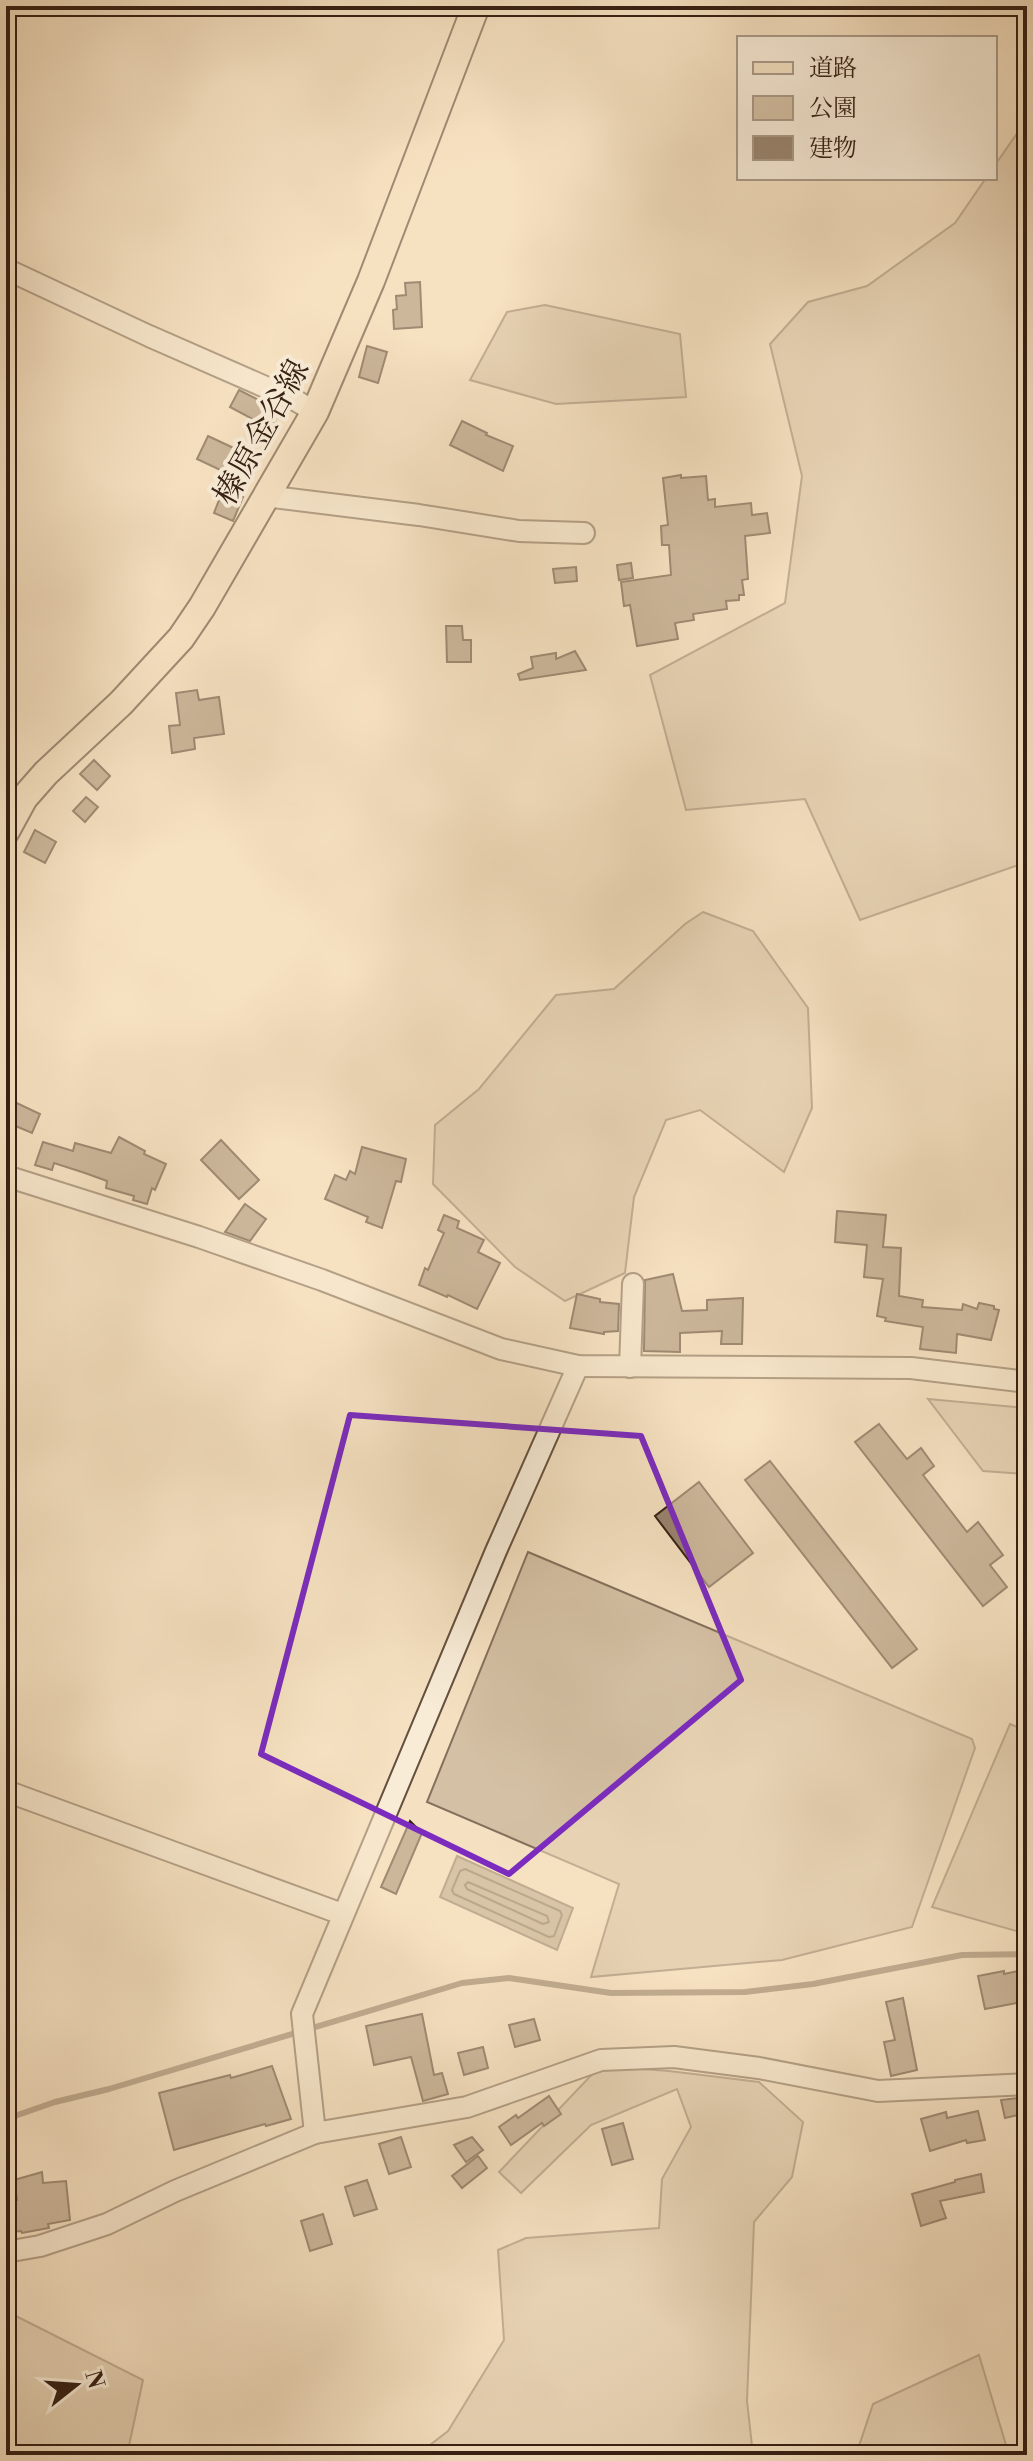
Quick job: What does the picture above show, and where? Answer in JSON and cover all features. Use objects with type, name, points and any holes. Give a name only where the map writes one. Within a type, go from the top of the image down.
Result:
[{"type":"main road","name":"榛原金谷線","points":[[6,831],[24,798],[46,773],[121,703],[181,638],[315,412],[371,281],[476,6]]},
{"type":"street","points":[[6,269],[295,400],[315,412]]},
{"type":"street","points":[[265,496],[519,531],[584,533]]},
{"type":"street","points":[[6,1176],[295,1270],[501,1349],[578,1366],[911,1368],[1027,1382]]},
{"type":"street","points":[[630,1367],[633,1284]]},
{"type":"street","points":[[315,2133],[302,2014],[511,1515],[578,1366]]},
{"type":"street","points":[[6,1791],[342,1914]]},
{"type":"street","points":[[6,2252],[40,2246],[107,2224],[175,2191],[315,2133],[467,2107],[601,2060],[674,2057],[759,2068],[878,2091],[1027,2084]]},
{"type":"highlighted area","points":[[350,1415],[641,1436],[741,1680],[509,1874],[261,1754]]},
{"type":"green space","points":[[1027,119],[1027,862],[860,920],[805,799],[686,810],[650,675],[785,603],[802,476],[770,344],[808,302],[867,286],[955,223],[985,180],[997,180],[997,162]]},
{"type":"green space","points":[[545,305],[680,334],[686,397],[556,404],[470,380],[507,312]]},
{"type":"green space","points":[[703,912],[753,931],[808,1008],[812,1108],[784,1172],[700,1110],[666,1120],[634,1197],[625,1273],[565,1301],[515,1267],[433,1184],[435,1125],[479,1089],[556,995],[614,989],[685,924]]},
{"type":"green space","points":[[928,1399],[1027,1408],[1027,1474],[983,1471]]},
{"type":"green space","points":[[528,1552],[972,1739],[975,1748],[912,1927],[782,1960],[591,1977],[619,1884],[427,1802]]},
{"type":"green space","points":[[1010,1724],[1027,1731],[1027,1934],[932,1907]]},
{"type":"green space","points":[[600,2066],[759,2082],[803,2122],[792,2177],[754,2222],[747,2401],[753,2455],[417,2455],[448,2431],[504,2340],[498,2250],[526,2238],[659,2228],[662,2179],[691,2127],[677,2089],[591,2125],[521,2193],[499,2172]]},
{"type":"green space","points":[[6,2311],[143,2380],[127,2455],[6,2455]]},
{"type":"green space","points":[[979,2355],[1009,2455],[856,2455],[873,2404]]},
{"type":"water","points":[[457,1856],[573,1908],[557,1950],[440,1897]]},
{"type":"building","points":[[420,282],[422,327],[394,329],[396,296],[406,295],[405,283]]},
{"type":"building","points":[[367,346],[387,352],[378,383],[359,377]]},
{"type":"building","points":[[239,390],[280,411],[271,429],[230,407]]},
{"type":"building","points":[[462,421],[513,446],[503,471],[450,445]]},
{"type":"building","points":[[208,436],[255,458],[238,495],[243,497],[233,521],[214,513],[229,474],[197,459]]},
{"type":"building","points":[[681,475],[681,478],[706,476],[708,500],[715,499],[715,507],[751,503],[752,515],[767,513],[770,533],[745,536],[748,579],[742,580],[744,595],[739,595],[739,600],[726,601],[727,609],[693,614],[694,620],[675,623],[678,639],[637,646],[630,605],[624,606],[621,582],[671,575],[669,545],[662,545],[661,526],[668,525],[663,478]]},
{"type":"building","points":[[631,563],[633,578],[619,580],[617,565]]},
{"type":"building","points":[[576,567],[577,581],[555,583],[553,569]]},
{"type":"building","points":[[446,626],[462,626],[463,640],[471,640],[471,662],[447,662]]},
{"type":"building","points":[[575,651],[586,670],[520,680],[518,674],[533,668],[531,657],[556,653],[556,659]]},
{"type":"building","points":[[197,690],[199,700],[219,697],[224,734],[194,738],[195,749],[172,753],[169,726],[180,725],[176,693]]},
{"type":"building","points":[[94,760],[110,776],[97,790],[80,774]]},
{"type":"building","points":[[86,797],[98,807],[85,822],[73,811]]},
{"type":"building","points":[[35,830],[56,842],[45,863],[24,852]]},
{"type":"building","points":[[6,1098],[40,1114],[32,1133],[6,1122]]},
{"type":"building","points":[[119,1137],[166,1164],[147,1204],[133,1200],[134,1196],[106,1188],[107,1181],[85,1173],[54,1163],[52,1170],[35,1165],[43,1142],[73,1151],[75,1143],[111,1153]]},
{"type":"building","points":[[221,1140],[259,1180],[239,1199],[201,1160]]},
{"type":"building","points":[[362,1147],[406,1159],[401,1182],[396,1181],[382,1228],[366,1222],[368,1217],[325,1199],[335,1175],[346,1180],[350,1171],[355,1174]]},
{"type":"building","points":[[245,1204],[266,1219],[250,1241],[225,1232]]},
{"type":"building","points":[[837,1211],[886,1215],[883,1247],[901,1248],[899,1296],[923,1300],[922,1307],[962,1310],[963,1304],[977,1309],[979,1303],[994,1306],[999,1310],[991,1340],[957,1334],[956,1353],[920,1349],[923,1327],[885,1321],[886,1318],[877,1316],[883,1279],[864,1277],[867,1245],[835,1242]]},
{"type":"building","points":[[444,1215],[459,1221],[457,1228],[484,1240],[478,1252],[500,1263],[477,1309],[419,1285],[444,1233],[438,1230]]},
{"type":"building","points":[[673,1274],[682,1311],[707,1310],[707,1300],[743,1298],[742,1344],[721,1344],[722,1331],[680,1333],[680,1352],[644,1351],[645,1280]]},
{"type":"building","points":[[577,1294],[600,1299],[600,1302],[619,1304],[618,1331],[604,1334],[570,1328]]},
{"type":"building","points":[[879,1424],[907,1459],[921,1448],[934,1466],[923,1475],[967,1532],[978,1522],[1003,1555],[990,1565],[1007,1587],[983,1606],[855,1442]]},
{"type":"building","points":[[770,1461],[917,1649],[892,1668],[745,1480]]},
{"type":"building","points":[[699,1482],[753,1553],[709,1587],[655,1516]]},
{"type":"building","points":[[410,1821],[422,1833],[396,1894],[381,1887]]},
{"type":"building","points":[[1027,1969],[1027,2001],[985,2009],[978,1976]]},
{"type":"building","points":[[903,1998],[917,2070],[891,2076],[884,2042],[895,2040],[886,2002]]},
{"type":"building","points":[[422,2014],[434,2075],[442,2073],[448,2094],[423,2101],[411,2057],[374,2065],[366,2026]]},
{"type":"building","points":[[534,2019],[540,2040],[515,2047],[509,2025]]},
{"type":"building","points":[[483,2047],[488,2068],[464,2075],[458,2053]]},
{"type":"building","points":[[272,2066],[291,2119],[174,2150],[159,2093]]},
{"type":"building","points":[[549,2096],[561,2114],[511,2145],[499,2127]]},
{"type":"building","points":[[1027,2097],[1027,2113],[1005,2118],[1001,2100]]},
{"type":"building","points":[[978,2111],[985,2140],[967,2143],[966,2140],[930,2151],[921,2119],[946,2112],[947,2118]]},
{"type":"building","points":[[623,2123],[633,2159],[612,2165],[602,2129]]},
{"type":"building","points":[[401,2137],[411,2167],[389,2174],[379,2144]]},
{"type":"building","points":[[472,2137],[483,2150],[466,2162],[454,2145]]},
{"type":"building","points":[[478,2156],[487,2168],[462,2188],[452,2176]]},
{"type":"building","points":[[42,2172],[43,2183],[66,2181],[70,2220],[48,2224],[49,2228],[13,2232],[8,2202],[17,2200],[14,2180]]},
{"type":"building","points":[[981,2174],[984,2192],[940,2201],[946,2218],[921,2226],[912,2194]]},
{"type":"building","points":[[367,2180],[377,2209],[354,2216],[345,2187]]},
{"type":"building","points":[[323,2214],[332,2244],[310,2251],[301,2221]]},
{"type":"waterway","points":[[6,2119],[462,1983],[509,1978],[611,1993],[745,1992],[813,1984],[962,1955],[1027,1954]]}]
